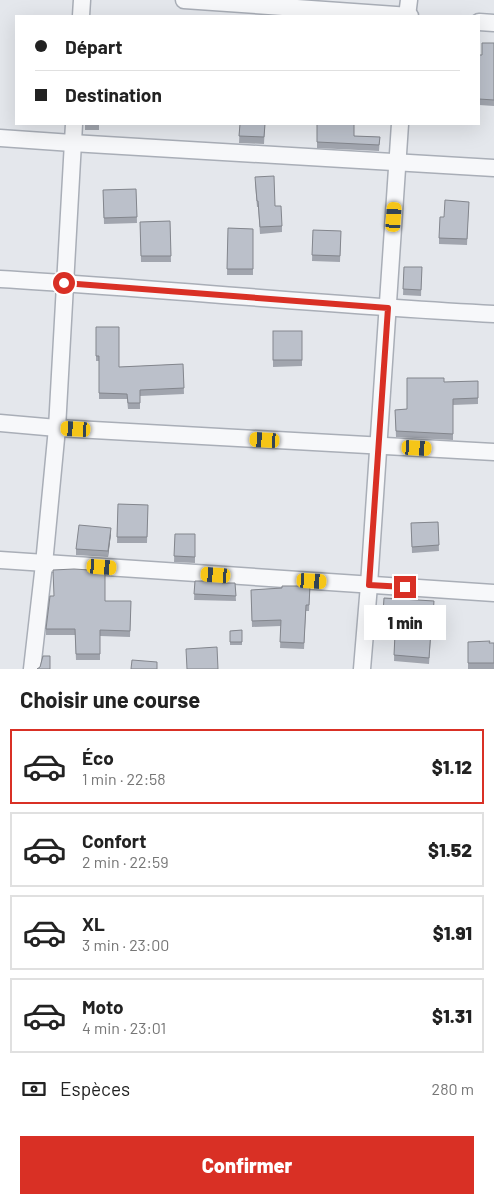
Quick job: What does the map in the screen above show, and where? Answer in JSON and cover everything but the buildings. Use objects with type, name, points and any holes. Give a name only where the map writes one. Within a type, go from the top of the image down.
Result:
[{"type":"street","points":[[81,15],[82,0]]},
{"type":"street","points":[[184,0],[394,15]]},
{"type":"street","points":[[408,0],[408,15]]},
{"type":"street","points":[[480,22],[494,23]]},
{"type":"street","points":[[32,669],[58,428],[64,283],[74,125]]},
{"type":"street","points":[[362,669],[400,125]]},
{"type":"street","points":[[0,138],[494,168]]},
{"type":"street","points":[[0,279],[388,308],[494,314]]},
{"type":"street","points":[[0,424],[494,452]]},
{"type":"street","points":[[0,560],[494,593]]},
{"type":"route","points":[[64,283],[388,308],[369,585],[405,587]]}]
